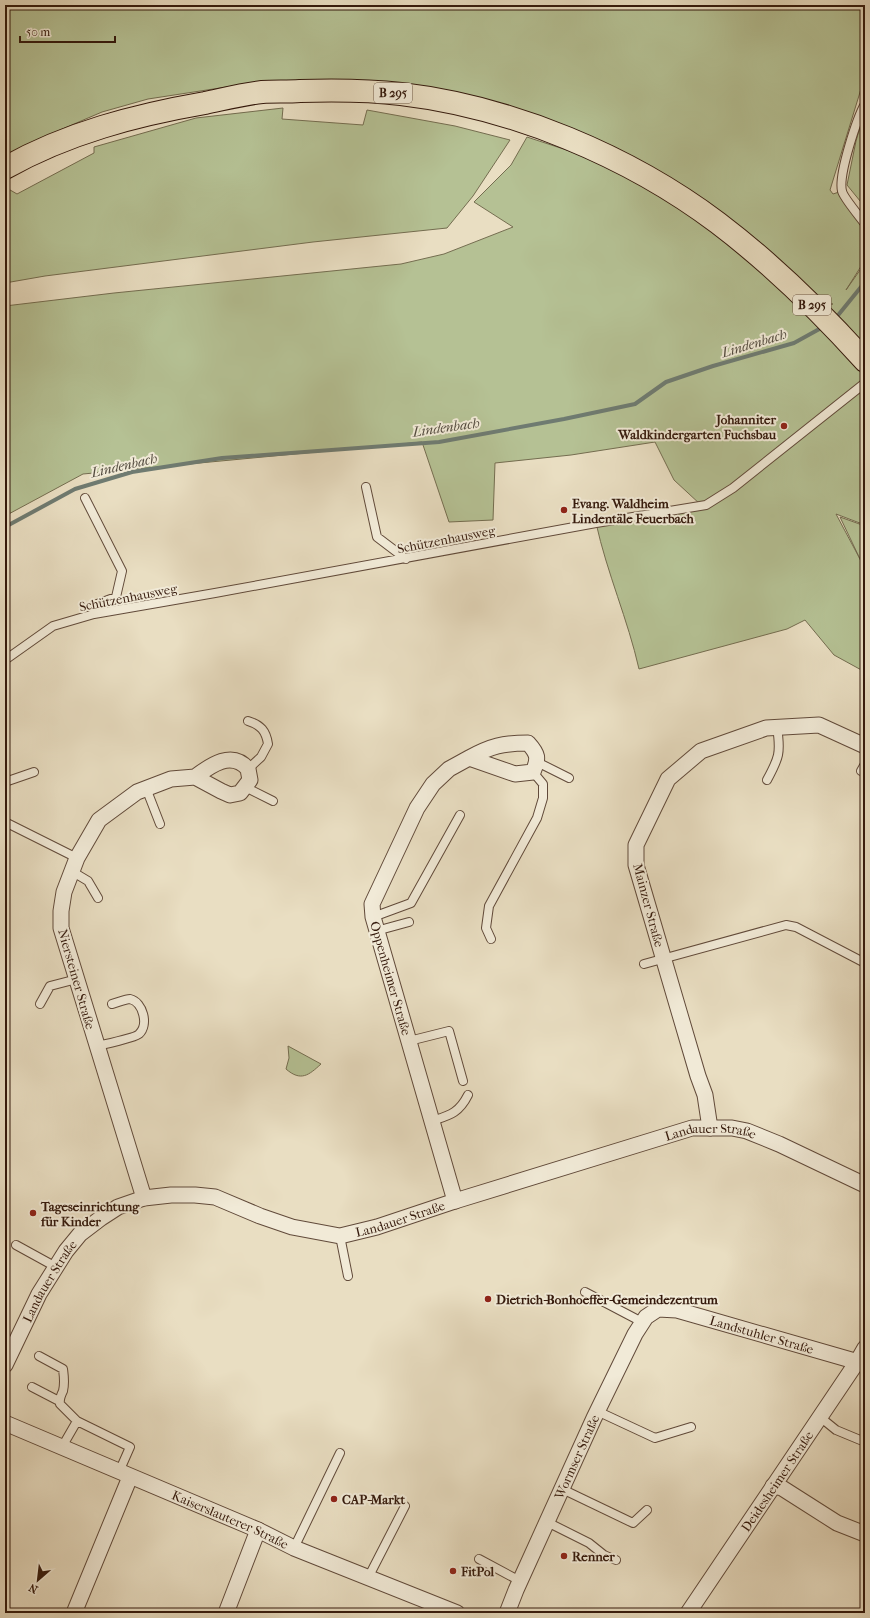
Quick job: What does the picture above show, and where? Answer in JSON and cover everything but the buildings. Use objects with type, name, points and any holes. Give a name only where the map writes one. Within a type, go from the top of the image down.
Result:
[{"type":"main road","name":"B 295","points":[[5,168],[79,134],[161,110],[261,92],[341,90],[402,94],[475,108],[539,128],[585,146],[630,168],[686,201],[718,223],[755,252],[813,305],[865,361]]},
{"type":"street","name":"Mainzer Straße","points":[[710,1128],[705,1095],[698,1076],[636,865],[636,845],[668,779],[701,751],[766,728],[819,725],[865,746]]},
{"type":"street","name":"Oppenheimer Straße","points":[[455,1201],[375,924],[372,904],[417,808],[433,784],[448,769],[485,749],[507,743],[528,743],[536,753],[535,767]]},
{"type":"street","points":[[469,758],[515,774],[535,767]]},
{"type":"street","points":[[224,760],[238,760],[248,769],[250,780],[246,787],[240,793],[230,795],[221,792],[195,777],[212,764],[224,760]]},
{"type":"street","name":"Niersteiner Straße","points":[[144,1198],[61,928],[61,911],[64,892],[75,865],[99,820],[137,792],[171,779],[195,777]]},
{"type":"street","name":"Landauer Straße","points":[[5,1365],[39,1294],[66,1251],[80,1234],[118,1207],[144,1198],[172,1195],[215,1197],[260,1216],[292,1226],[340,1236],[377,1227],[455,1201],[692,1128],[732,1128],[746,1131],[779,1144],[865,1185]]},
{"type":"street","name":"Wormser Straße","points":[[507,1613],[597,1411],[635,1334],[646,1317],[658,1309]]},
{"type":"street","name":"Landstuhler Straße","points":[[658,1309],[677,1310],[861,1363]]},
{"type":"street","name":"Deidesheimer Straße","points":[[688,1613],[820,1417],[861,1363],[865,1348]]},
{"type":"street","name":"Kaiserslauterer Straße","points":[[5,1423],[258,1530],[294,1548],[457,1613]]},
{"type":"street","points":[[74,1613],[125,1474]]},
{"type":"street","points":[[773,1486],[782,1488],[837,1523],[865,1534]]},
{"type":"street","points":[[226,1613],[258,1530]]},
{"type":"lane","points":[[865,104],[860,112],[848,152],[843,174],[842,191],[865,224]]},
{"type":"lane","name":"Schützenhausweg","points":[[5,660],[53,626],[94,614],[406,559],[596,523],[706,505],[733,488],[865,383]]},
{"type":"lane","points":[[366,487],[377,537],[406,559]]},
{"type":"lane","points":[[85,498],[122,571],[116,597],[92,606],[94,614]]},
{"type":"lane","points":[[248,721],[258,724],[264,731],[268,744],[261,758],[248,769]]},
{"type":"lane","points":[[767,780],[778,759],[777,728]]},
{"type":"lane","points":[[535,767],[570,778]]},
{"type":"lane","points":[[491,940],[486,928],[489,906],[537,818],[544,798],[543,784],[535,767]]},
{"type":"lane","points":[[5,782],[34,772]]},
{"type":"lane","points":[[246,787],[273,801]]},
{"type":"lane","points":[[146,788],[160,824]]},
{"type":"lane","points":[[375,924],[411,903],[460,815]]},
{"type":"lane","points":[[5,822],[75,865],[88,881],[98,898]]},
{"type":"lane","points":[[375,924],[409,922]]},
{"type":"lane","points":[[644,964],[786,925],[796,927],[865,963]]},
{"type":"lane","points":[[40,1004],[50,986],[77,979]]},
{"type":"lane","points":[[97,1046],[136,1036],[141,1031],[143,1026],[144,1016],[136,1002],[128,999],[112,1004]]},
{"type":"lane","points":[[409,1041],[449,1031],[463,1081]]},
{"type":"lane","points":[[432,1121],[451,1115],[461,1107],[468,1096]]},
{"type":"lane","points":[[340,1236],[348,1276]]},
{"type":"lane","points":[[16,1245],[56,1267]]},
{"type":"lane","points":[[585,1292],[642,1322]]},
{"type":"lane","points":[[39,1356],[64,1369],[63,1389],[59,1401]]},
{"type":"lane","points":[[32,1387],[59,1401],[60,1404],[77,1421],[130,1447],[125,1474]]},
{"type":"lane","points":[[597,1411],[655,1438],[692,1427]]},
{"type":"lane","points":[[820,1417],[836,1430],[865,1442]]},
{"type":"lane","points":[[62,1447],[77,1421]]},
{"type":"lane","points":[[294,1548],[340,1453]]},
{"type":"lane","points":[[562,1489],[633,1523],[647,1510]]},
{"type":"lane","points":[[368,1578],[404,1506]]},
{"type":"lane","points":[[547,1522],[589,1543],[604,1555],[616,1560]]},
{"type":"lane","points":[[479,1558],[520,1581]]},
{"type":"green space","points":[[5,5],[865,5],[865,84],[861,89],[830,190],[833,194],[842,191],[865,232],[865,260],[846,290],[865,263],[865,525],[836,514],[861,561],[840,517],[865,526],[865,672],[834,655],[805,620],[787,629],[639,669],[596,523],[701,505],[674,480],[655,442],[571,455],[495,463],[493,520],[449,522],[422,442],[83,474],[5,516],[5,306],[114,293],[401,264],[444,254],[513,227],[474,202],[511,165],[527,137],[603,162],[691,214],[749,261],[801,307],[833,304],[816,303],[707,206],[540,121],[246,84],[148,99],[102,112],[60,130],[5,161]]},
{"type":"green space","points":[[283,108],[282,119],[363,125],[367,110],[455,126],[510,140],[473,196],[447,228],[313,242],[45,276],[5,283],[5,187],[17,194],[94,153],[94,147],[196,118]]},
{"type":"green space","points":[[865,110],[865,207],[847,185],[856,141]]},
{"type":"green space","points":[[288,1046],[321,1064],[305,1076],[291,1073],[286,1069],[289,1058]]},
{"type":"waterway","name":"Lindenbach","points":[[835,319],[865,282]]},
{"type":"waterway","name":"Lindenbach","points":[[5,527],[75,489],[132,472],[222,458],[439,442],[564,419],[635,404],[666,382],[713,366],[794,343],[823,327]]},
{"type":"place","name":"Johanniter Waldkindergarten Fuchsbau","points":[[784,426]]},
{"type":"place","name":"Evang. Waldheim Lindentäle Feuerbach","points":[[564,510]]},
{"type":"place","name":"Tageseinrichtung für Kinder","points":[[33,1213]]},
{"type":"place","name":"Dietrich-Bonhoeffer-Gemeindezentrum","points":[[488,1299]]},
{"type":"place","name":"CAP-Markt","points":[[334,1499]]},
{"type":"place","name":"Renner","points":[[564,1556]]},
{"type":"place","name":"FitPol","points":[[453,1571]]}]
